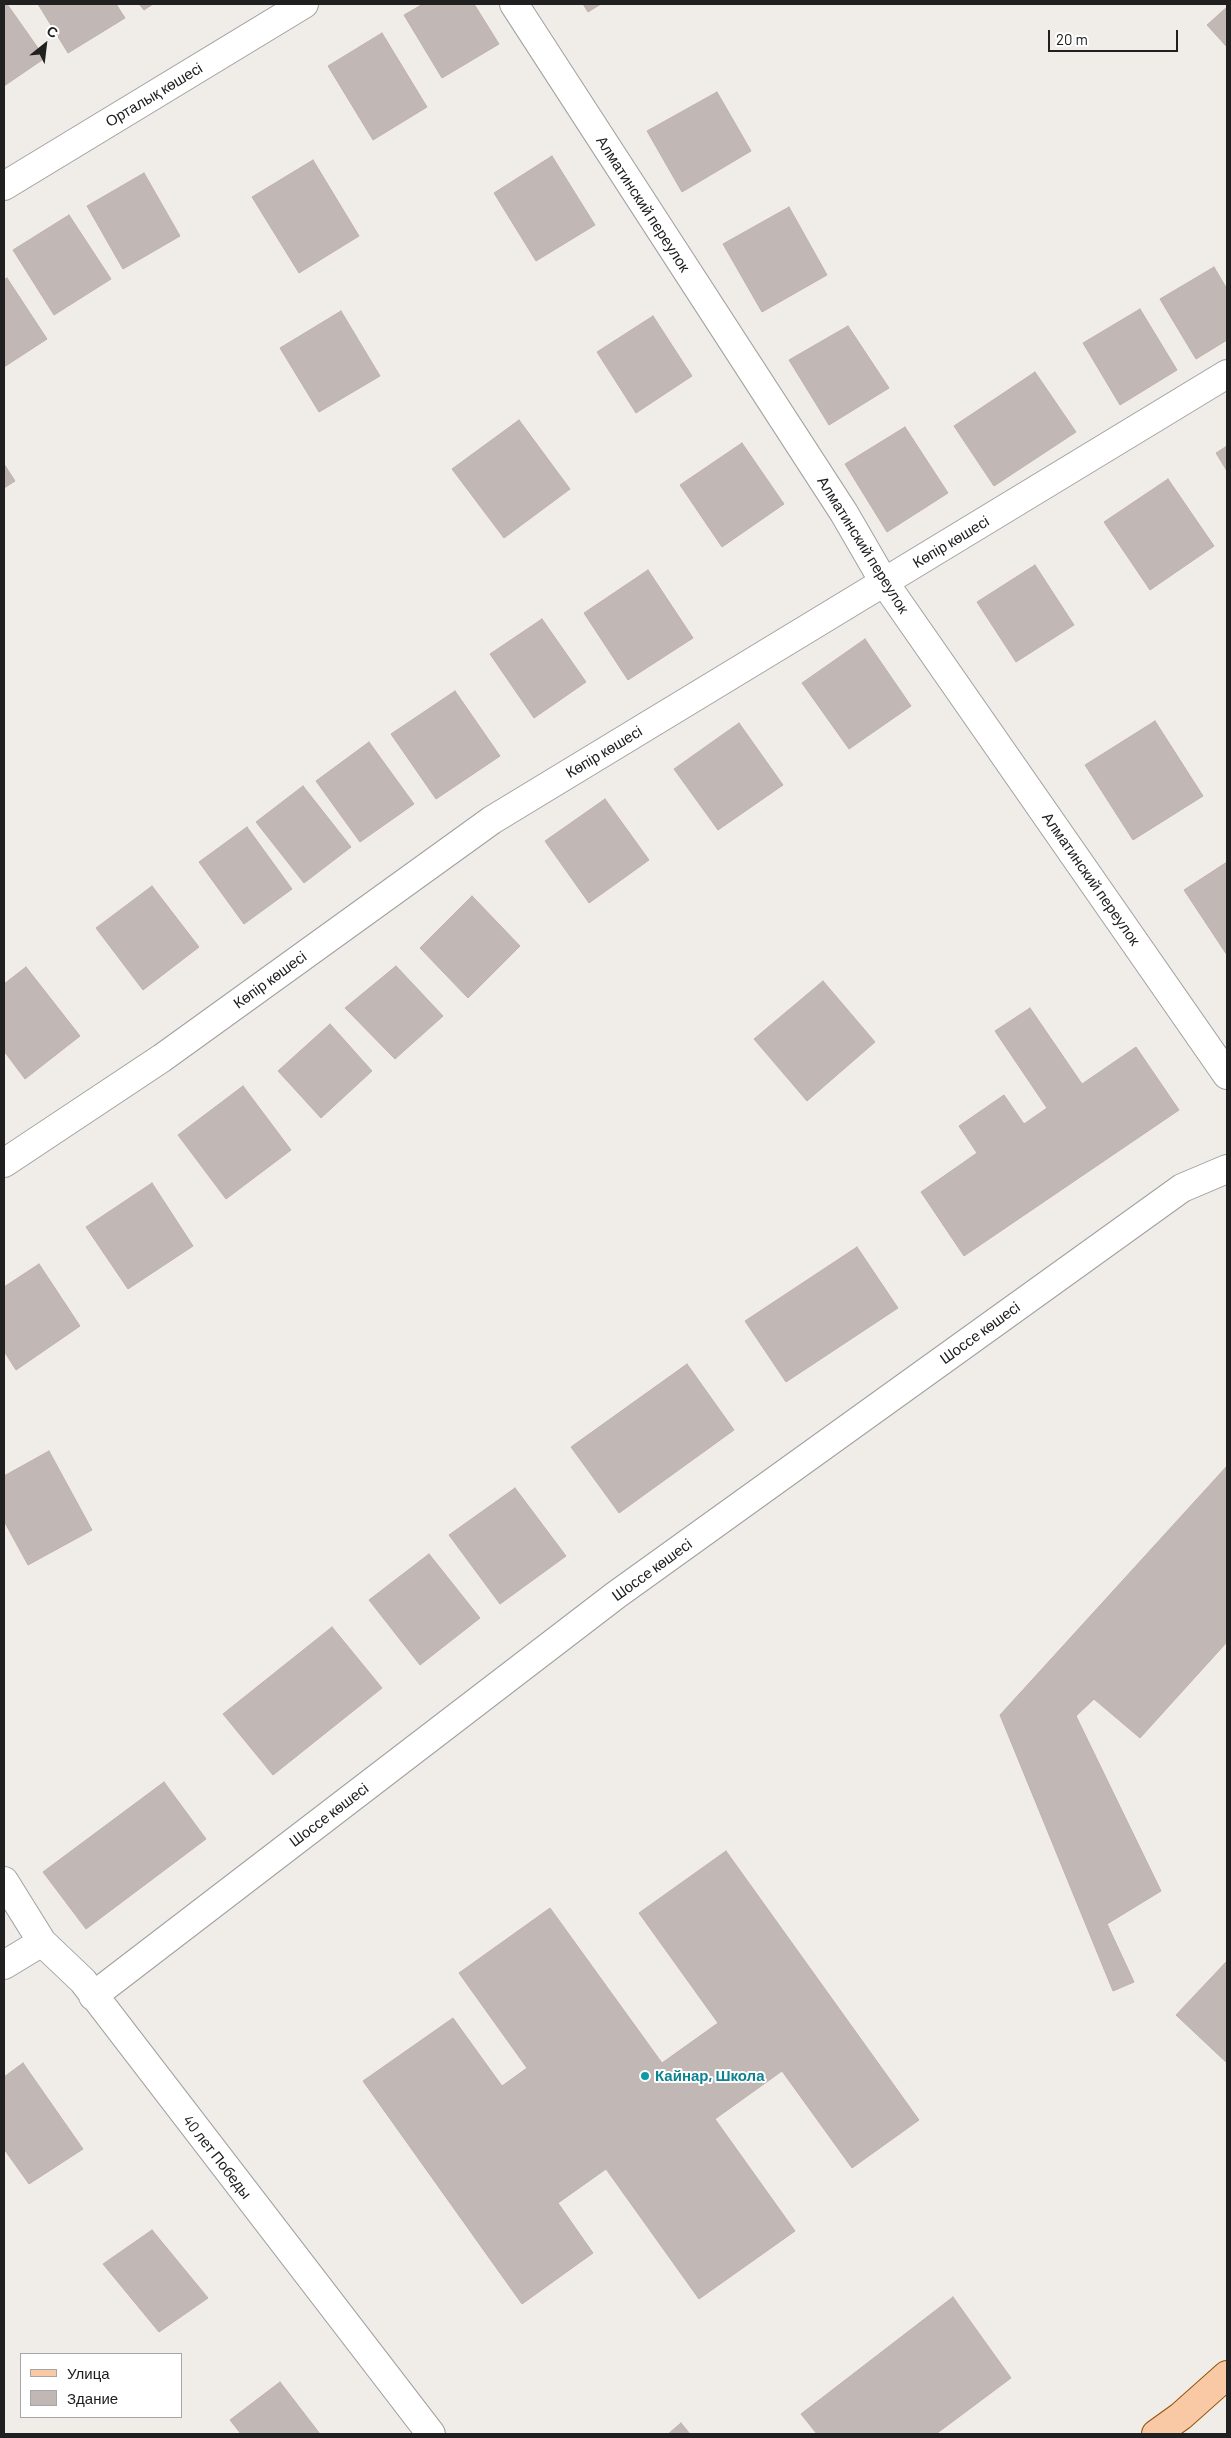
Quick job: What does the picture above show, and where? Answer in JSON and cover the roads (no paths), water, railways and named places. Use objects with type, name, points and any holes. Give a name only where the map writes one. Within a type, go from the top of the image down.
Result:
[{"type":"main road","points":[[1156,2434],[1227,2375]]},
{"type":"street","name":"Орталық көшесі","points":[[4,186],[304,4]]},
{"type":"street","name":"Алматинский переулок","points":[[514,4],[844,513],[884,582],[1227,1075]]},
{"type":"street","name":"Көпір көшесі","points":[[4,1163],[162,1058],[492,820],[1227,374]]},
{"type":"street","name":"Шоссе көшесі","points":[[93,1996],[616,1595],[1182,1188],[1227,1169]]},
{"type":"street","name":"40 лет Победы","points":[[4,1881],[42,1942],[83,1981],[431,2434]]},
{"type":"street","points":[[4,1965],[42,1942]]},
{"type":"place","name":"Кайнар, Школа","points":[[645,2076]]}]
